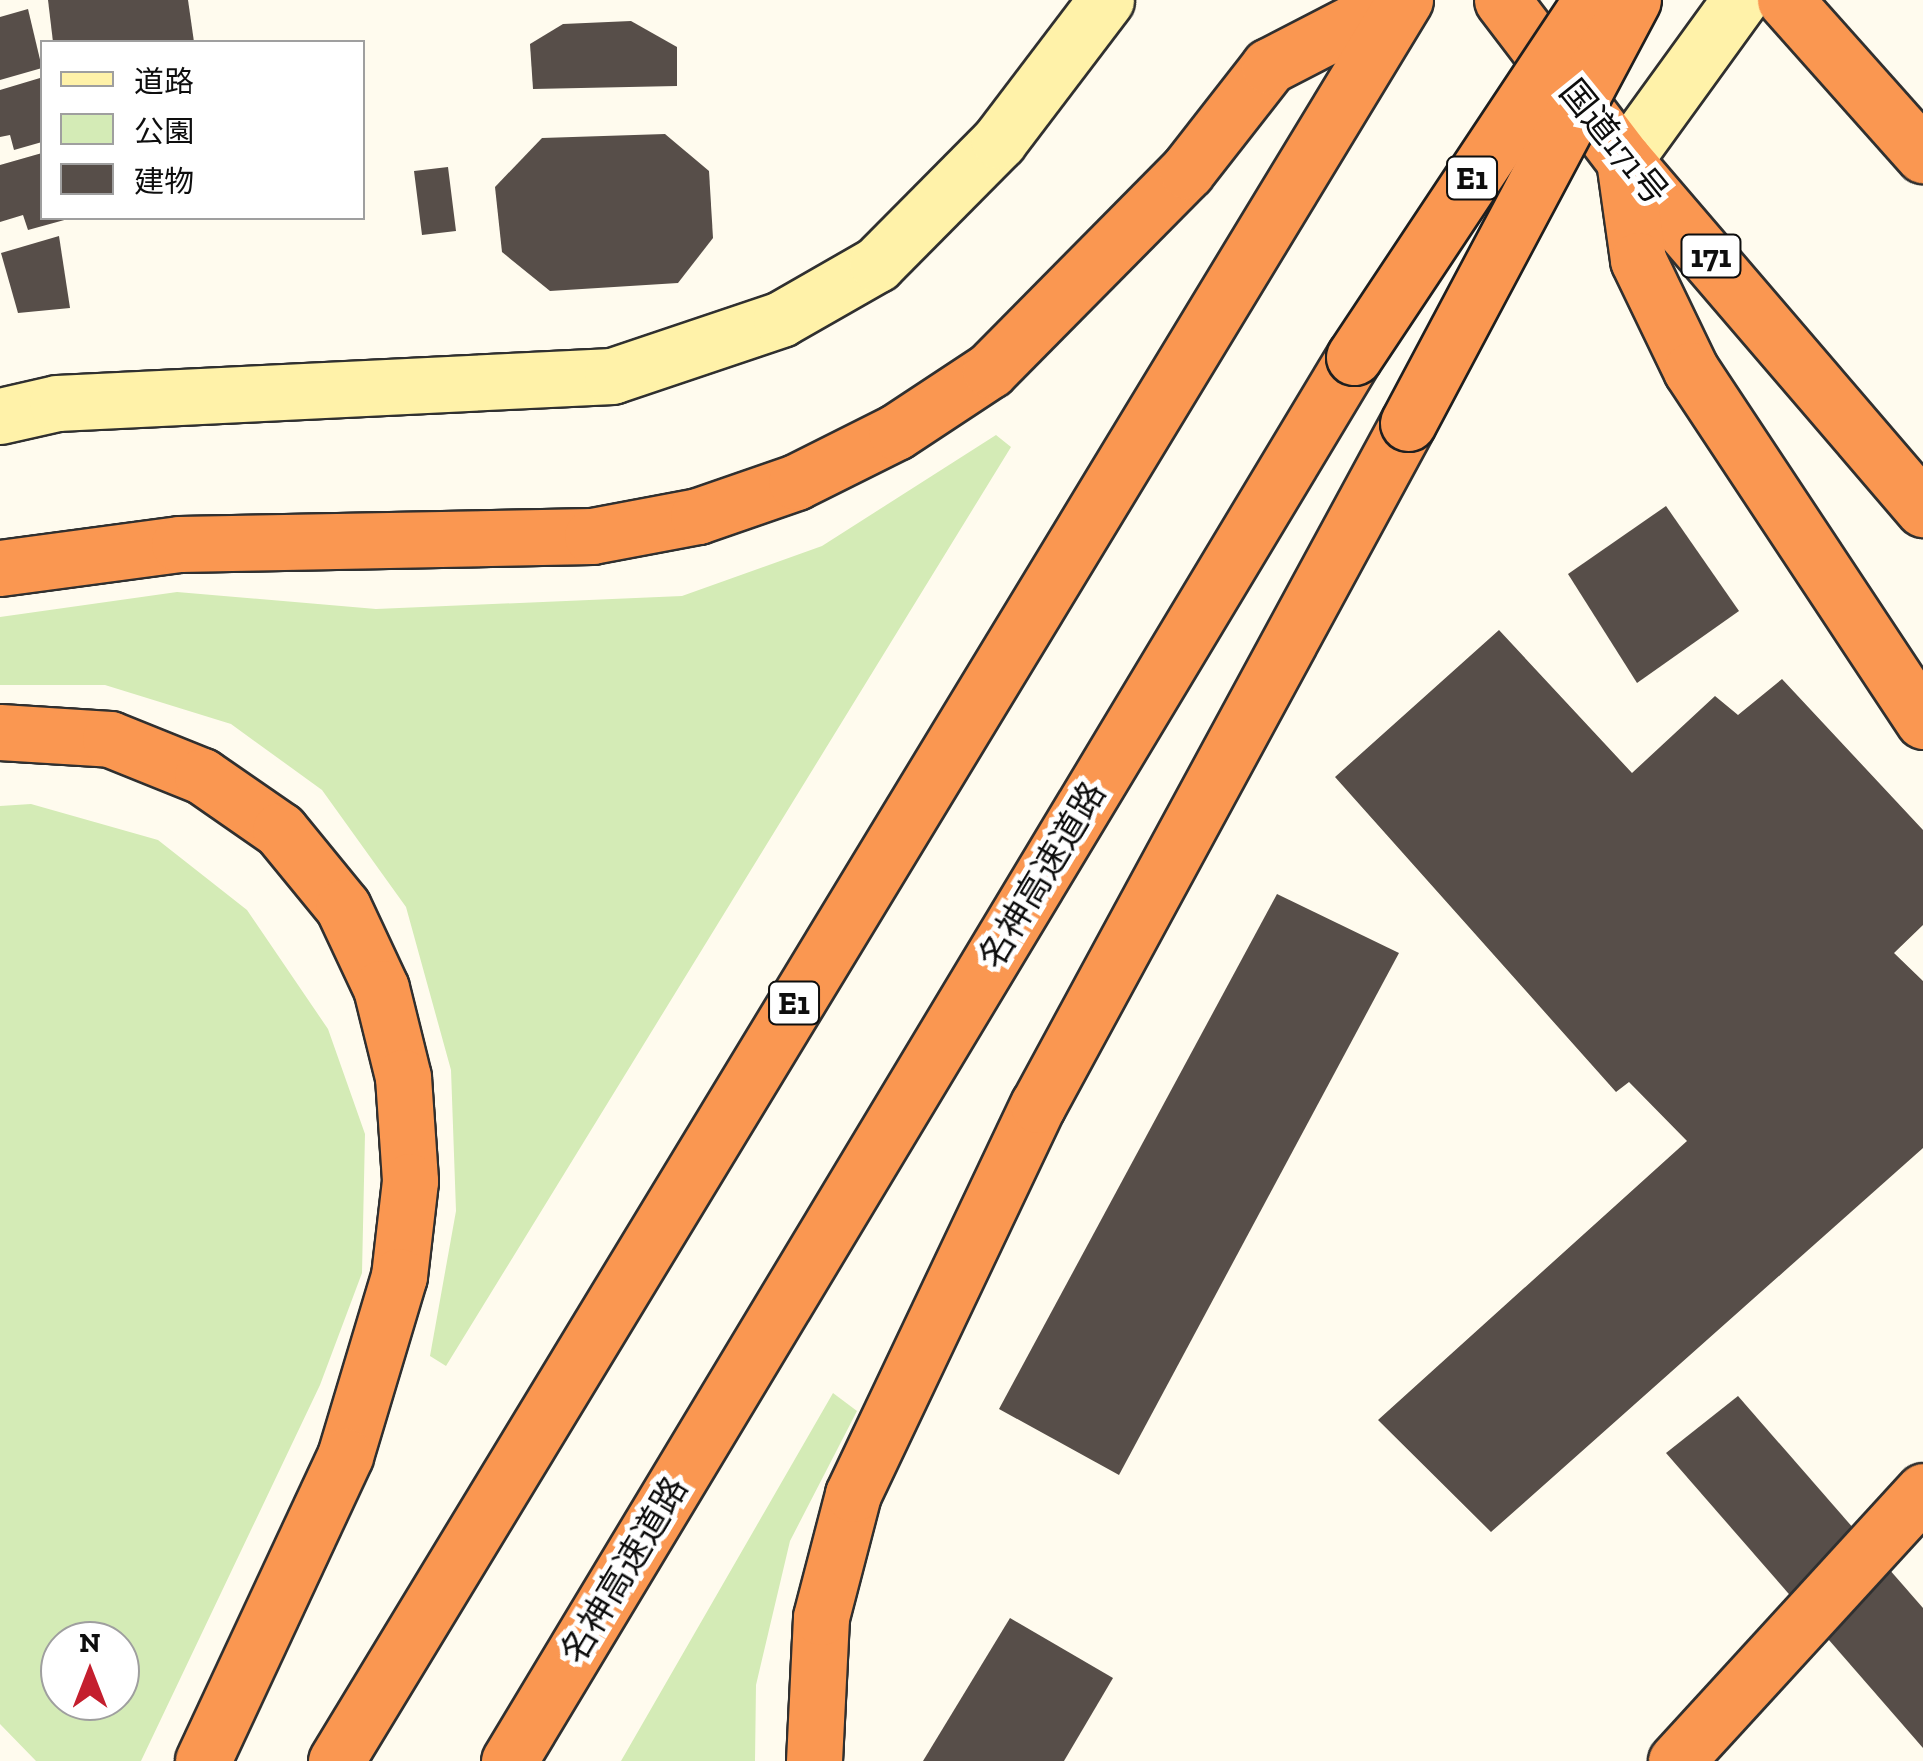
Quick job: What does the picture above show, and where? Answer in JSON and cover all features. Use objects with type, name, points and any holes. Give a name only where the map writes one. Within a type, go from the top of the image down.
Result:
[{"type":"highway","points":[[0,568],[179,544],[592,536],[698,516],[896,432],[990,370],[1187,172],[1269,66],[1398,0]]},
{"type":"highway","name":"E1","points":[[336,1761],[1252,244],[1406,0]]},
{"type":"highway","name":"国道171号","points":[[1502,0],[1624,160],[1923,509]]},
{"type":"highway","name":"名神高速道路","points":[[509,1761],[1354,357],[1590,0]]},
{"type":"highway","points":[[814,1761],[821,1617],[868,1459],[1038,1105],[1633,0]]},
{"type":"highway","points":[[1785,0],[1923,155]]},
{"type":"highway","points":[[1624,160],[1638,260],[1690,370],[1923,721]]},
{"type":"highway","points":[[0,732],[110,739],[202,776],[280,830],[343,907],[380,988],[403,1077],[410,1181],[394,1294],[345,1456],[203,1761]]},
{"type":"highway","points":[[1676,1761],[1923,1491]]},
{"type":"street","points":[[0,416],[57,403],[612,376],[781,319],[877,264],[1000,141],[1106,0]]},
{"type":"street","points":[[1624,160],[1740,0]]},
{"type":"green space","points":[[996,435],[1011,447],[446,1366],[430,1356],[456,1211],[451,1070],[406,907],[322,790],[231,724],[105,685],[0,685],[0,617],[177,592],[376,609],[682,596],[822,546]]},
{"type":"green space","points":[[31,804],[158,840],[247,910],[328,1029],[365,1134],[362,1273],[320,1385],[141,1761],[36,1761],[0,1724],[0,806]]},
{"type":"green space","points":[[833,1393],[857,1411],[790,1541],[756,1685],[755,1761],[621,1761]]},
{"type":"building","points":[[48,0],[188,0],[194,40],[53,40]]},
{"type":"building","points":[[28,9],[40,69],[0,80],[0,17]]},
{"type":"building","points":[[631,21],[677,47],[677,86],[533,89],[530,44],[563,24]]},
{"type":"building","points":[[40,78],[40,143],[14,150],[10,135],[0,137],[0,90]]},
{"type":"building","points":[[665,134],[709,171],[713,238],[678,283],[550,291],[502,252],[495,187],[542,138]]},
{"type":"building","points":[[40,154],[40,220],[64,220],[28,230],[23,215],[0,222],[0,165]]},
{"type":"building","points":[[448,167],[456,231],[422,235],[414,171]]},
{"type":"building","points":[[59,236],[70,308],[18,313],[1,253]]},
{"type":"building","points":[[1666,506],[1739,611],[1637,683],[1568,574]]},
{"type":"building","points":[[1499,630],[1632,773],[1715,696],[1738,715],[1782,679],[1923,830],[1923,925],[1894,953],[1923,981],[1923,1148],[1491,1532],[1378,1420],[1687,1141],[1629,1082],[1616,1092],[1335,777]]},
{"type":"building","points":[[1277,894],[1399,953],[1119,1475],[999,1409]]},
{"type":"building","points":[[1738,1396],[1923,1608],[1923,1748],[1666,1453]]},
{"type":"building","points":[[1010,1618],[1113,1678],[1064,1761],[923,1761]]}]
